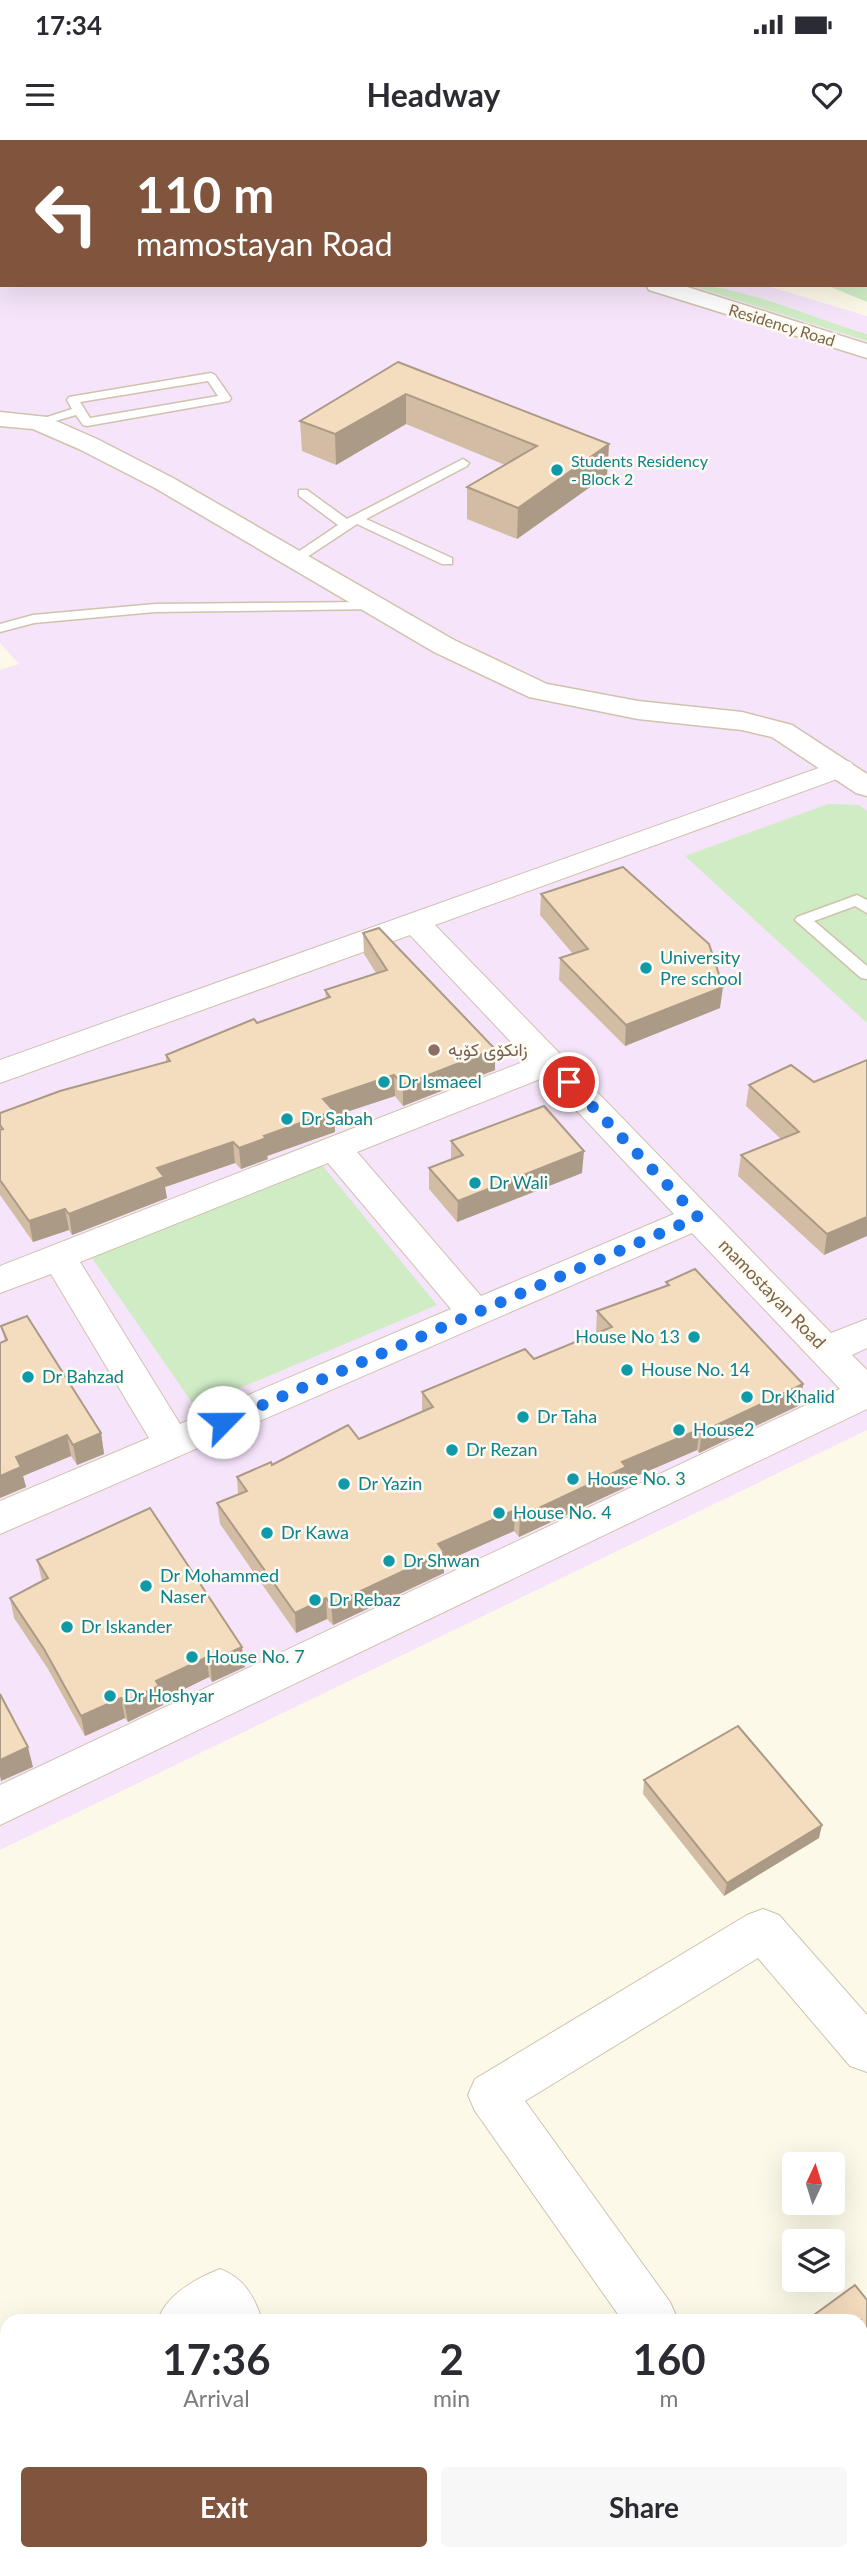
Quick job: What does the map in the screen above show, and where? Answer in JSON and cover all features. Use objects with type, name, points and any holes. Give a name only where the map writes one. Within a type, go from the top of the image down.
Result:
[{"type":"street","name":"Residency Road","points":[[663,287],[867,351]]},
{"type":"street","name":"Residency Road","points":[[722,287],[867,331]]},
{"type":"street","points":[[1,419],[38,422],[164,483],[444,646],[539,691],[638,710],[742,721],[769,727],[782,731],[867,787]]},
{"type":"street","points":[[0,1072],[841,768]]},
{"type":"street","name":"mamostayan Road","points":[[415,922],[867,1393]]},
{"type":"street","points":[[0,1280],[550,1063]]},
{"type":"street","points":[[334,1148],[475,1313]]},
{"type":"street","points":[[0,1518],[698,1217]]},
{"type":"street","points":[[59,1256],[172,1444]]},
{"type":"street","points":[[826,1351],[867,1332]]},
{"type":"street","points":[[0,1806],[867,1393]]},
{"type":"street","points":[[648,2314],[492,2095],[763,1930],[867,2050]]},
{"type":"street","points":[[192,2314],[220,2294],[233,2314]]},
{"type":"lane","points":[[211,377],[225,398],[87,422],[79,411],[73,400],[211,377]]},
{"type":"lane","points":[[38,422],[79,411]]},
{"type":"lane","points":[[296,558],[352,522],[463,463]]},
{"type":"lane","points":[[303,493],[352,522],[447,561]]},
{"type":"lane","points":[[0,628],[33,619],[155,608],[372,606]]},
{"type":"lane","points":[[867,908],[857,900],[803,920],[867,974]]},
{"type":"shaded area","name":"زانکۆی کۆیە","points":[[0,287],[771,287],[867,316],[867,1430],[0,1850],[0,670],[19,664],[0,643]]},
{"type":"green space","points":[[695,287],[714,287],[778,304],[867,334],[867,341]]},
{"type":"green space","points":[[831,287],[867,287],[867,302]]},
{"type":"green space","points":[[828,804],[859,805],[867,811],[867,1023],[685,856]]},
{"type":"green space","points":[[322,1165],[437,1305],[195,1407],[90,1255]]},
{"type":"building","points":[[398,362],[609,444],[518,508],[467,487],[537,446],[406,394],[335,434],[300,421]]},
{"type":"building","name":"University Pre school","points":[[623,867],[709,944],[723,987],[626,1025],[560,958],[588,949],[541,894]]},
{"type":"building","points":[[379,928],[495,1049],[403,1085],[394,1075],[323,1099],[334,1111],[264,1136],[266,1138],[239,1148],[233,1142],[157,1168],[164,1177],[69,1214],[65,1209],[29,1221],[0,1180],[0,1130],[3,1129],[0,1125],[0,1113],[60,1091],[170,1061],[166,1055],[254,1019],[257,1023],[330,997],[325,990],[387,970],[363,933]]},
{"type":"building","points":[[867,1060],[867,1217],[827,1234],[741,1155],[799,1132],[749,1085],[791,1065],[814,1082]]},
{"type":"building","points":[[544,1106],[584,1151],[458,1201],[429,1168],[463,1155],[451,1141]]},
{"type":"building","points":[[695,1269],[803,1384],[702,1432],[700,1429],[622,1462],[626,1467],[520,1517],[515,1510],[438,1544],[444,1552],[331,1605],[326,1598],[295,1613],[217,1503],[247,1491],[237,1477],[271,1462],[272,1465],[348,1425],[359,1439],[433,1407],[422,1392],[525,1349],[534,1359],[612,1327],[597,1311],[669,1285],[666,1282]]},
{"type":"building","points":[[27,1316],[101,1433],[73,1445],[67,1435],[16,1457],[21,1467],[0,1476],[0,1343],[7,1340],[1,1326]]},
{"type":"building","points":[[150,1508],[242,1647],[210,1662],[207,1657],[156,1681],[159,1686],[124,1702],[121,1698],[81,1716],[44,1649],[10,1598],[48,1578],[37,1560]]},
{"type":"building","points":[[0,1694],[28,1747],[0,1760]]},
{"type":"building","points":[[738,1726],[822,1825],[727,1883],[644,1780]]},
{"type":"building","points":[[855,2285],[867,2300],[867,2314],[815,2314]]},
{"type":"place","name":"Students Residency - Block 2","points":[[557,470]]},
{"type":"place","name":"University Pre school","points":[[646,968]]},
{"type":"place","name":"زانکۆی کۆیە","points":[[434,1050]]},
{"type":"place","name":"Dr Ismaeel","points":[[384,1082]]},
{"type":"place","name":"Dr Sabah","points":[[287,1119]]},
{"type":"place","name":"Dr Wali","points":[[475,1183]]},
{"type":"place","name":"House No 13","points":[[694,1337]]},
{"type":"place","name":"House No. 14","points":[[627,1370]]},
{"type":"place","name":"Dr Bahzad","points":[[28,1377]]},
{"type":"place","name":"Dr Khalid","points":[[747,1397]]},
{"type":"place","name":"Dr Taha","points":[[523,1417]]},
{"type":"place","name":"House2","points":[[679,1430]]},
{"type":"place","name":"Dr Rezan","points":[[452,1450]]},
{"type":"place","name":"House No. 3","points":[[573,1479]]},
{"type":"place","name":"Dr Yazin","points":[[344,1484]]},
{"type":"place","name":"House No. 4","points":[[499,1513]]},
{"type":"place","name":"Dr Kawa","points":[[267,1533]]},
{"type":"place","name":"Dr Shwan","points":[[389,1561]]},
{"type":"place","name":"Dr Mohammed Naser","points":[[146,1586]]},
{"type":"place","name":"Dr Rebaz","points":[[315,1600]]},
{"type":"place","name":"Dr Iskander","points":[[67,1627]]},
{"type":"place","name":"House No. 7","points":[[192,1657]]},
{"type":"place","name":"Dr Hoshyar","points":[[110,1696]]},
{"type":"route","points":[[223,1422],[698,1217],[569,1082]]}]
